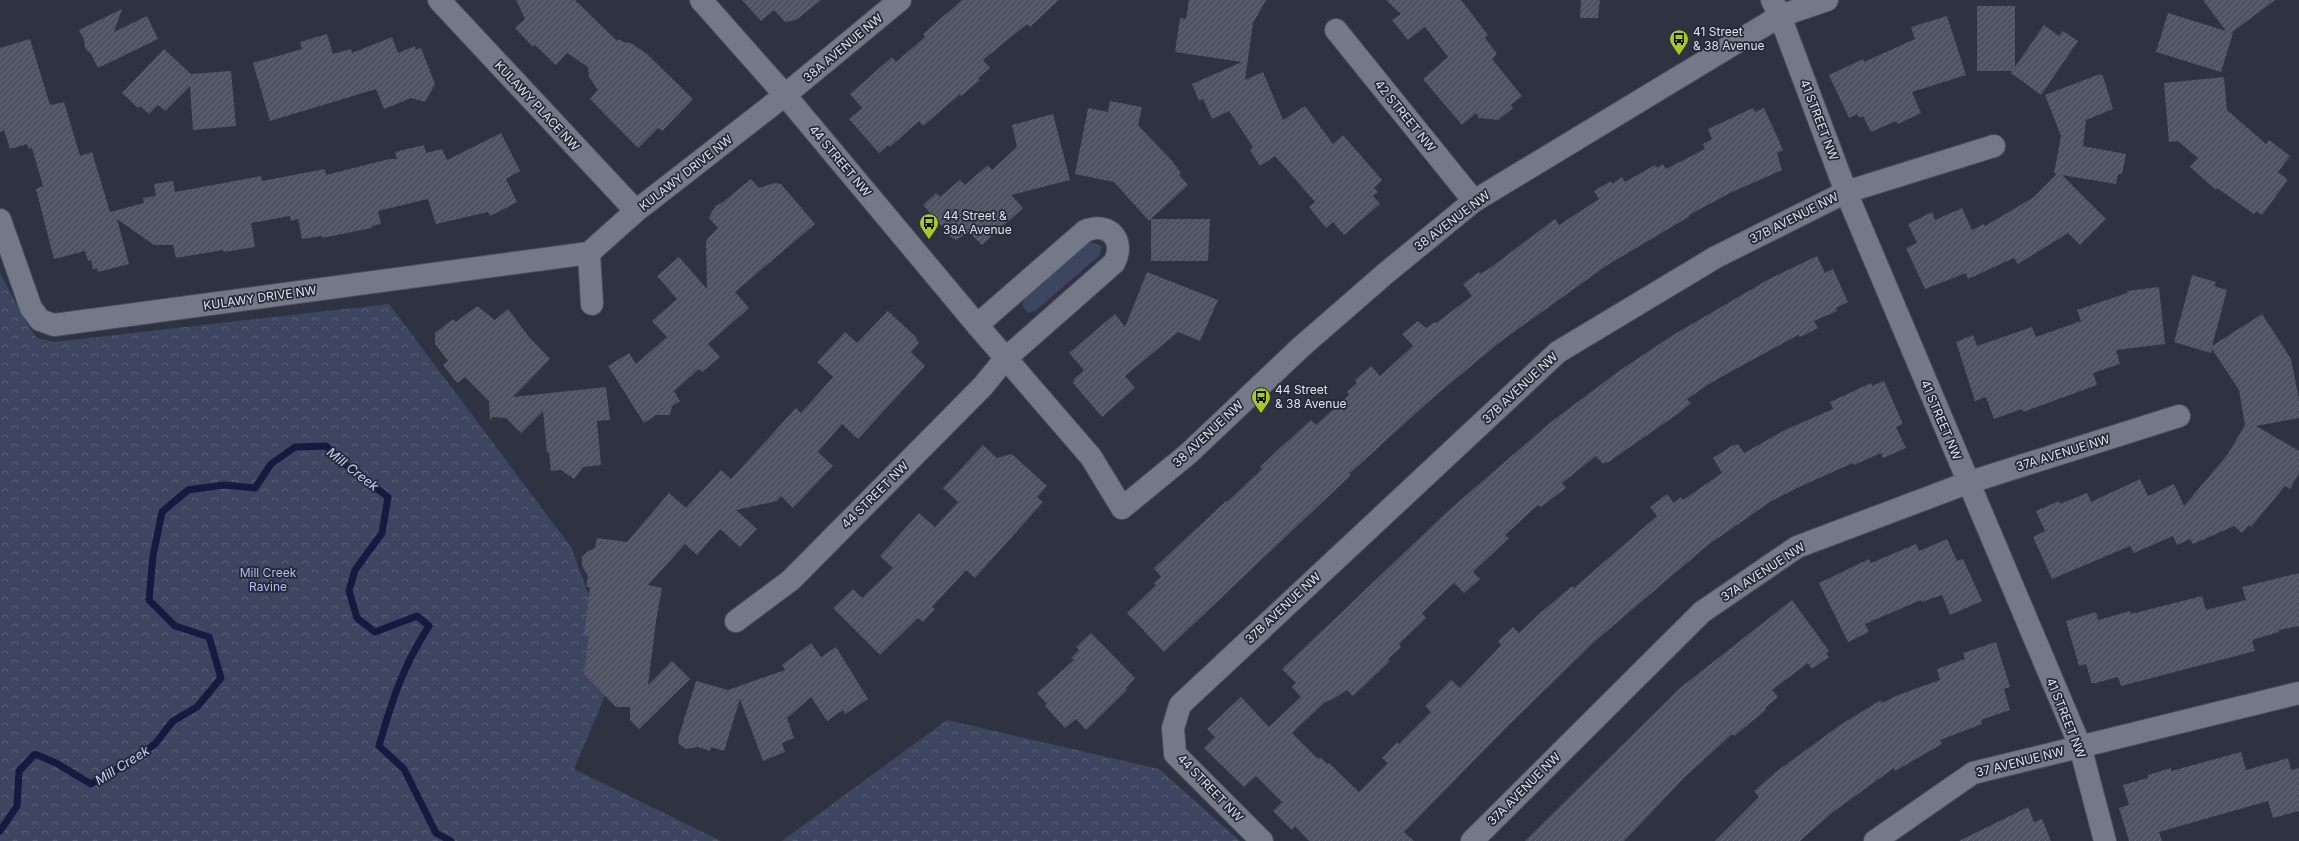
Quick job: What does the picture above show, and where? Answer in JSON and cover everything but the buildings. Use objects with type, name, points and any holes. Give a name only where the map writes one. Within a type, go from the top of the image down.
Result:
[{"type":"street","name":"KULAWY PLACE NW","points":[[439,0],[636,211]]},
{"type":"street","name":"44 STREET NW","points":[[701,0],[785,95],[977,325],[1091,457],[1122,508]]},
{"type":"street","name":"38A AVENUE NW","points":[[785,95],[900,0]]},
{"type":"street","name":"38 AVENUE NW","points":[[1122,508],[1188,454],[1301,347],[1346,307],[1474,201],[1776,8],[1827,0]]},
{"type":"street","name":"41 STREET NW","points":[[1776,8],[1846,192],[1967,483],[2080,746],[2105,841]]},
{"type":"street","name":"42 STREET NW","points":[[1336,30],[1474,201]]},
{"type":"street","name":"KULAWY DRIVE NW","points":[[0,220],[31,308],[40,320],[54,325],[589,253],[636,211],[785,95]]},
{"type":"street","name":"37B AVENUE NW","points":[[1173,728],[1180,705],[1558,352],[1716,257],[1846,192],[1994,146]]},
{"type":"street","name":"44 STREET NW","points":[[736,621],[791,580],[983,386],[1006,359],[1114,263],[1119,249],[1116,238],[1111,233],[1100,227],[1085,231],[977,325]]},
{"type":"street","points":[[589,253],[592,304]]},
{"type":"street","name":"37A AVENUE NW","points":[[1472,841],[1702,612],[1797,548],[1967,483],[2179,416]]},
{"type":"street","name":"37 AVENUE NW","points":[[1875,841],[1973,773],[2299,693]]},
{"type":"street","name":"44 STREET NW","points":[[1173,728],[1175,754],[1262,841]]},
{"type":"green space","points":[[1093,242],[1102,247],[1099,256],[1035,311],[1028,313],[1022,305],[1025,298],[1089,243]]},
{"type":"green space","name":"Mill Creek Ravine","points":[[0,273],[27,324],[37,338],[54,342],[389,304],[571,547],[616,670],[574,769],[721,841],[0,841]]},
{"type":"green space","points":[[947,720],[1159,769],[1240,841],[782,841]]},
{"type":"waterway","name":"Mill Creek","points":[[0,831],[17,806],[19,771],[35,754],[56,763],[91,784],[131,761],[155,744],[173,721],[197,707],[221,678],[209,637],[175,626],[149,600],[153,556],[162,512],[188,490],[224,485],[255,488],[271,464],[295,447],[326,446],[346,465],[388,497],[382,533],[355,570],[349,591],[357,618],[375,632],[417,616],[429,626],[405,669],[379,746],[404,769],[436,833],[451,841]]},
{"type":"place","name":"41 Street & 38 Avenue","points":[[1679,56]]},
{"type":"place","name":"44 Street & 38A Avenue","points":[[929,240]]},
{"type":"place","name":"44 Street & 38 Avenue","points":[[1261,414]]}]
